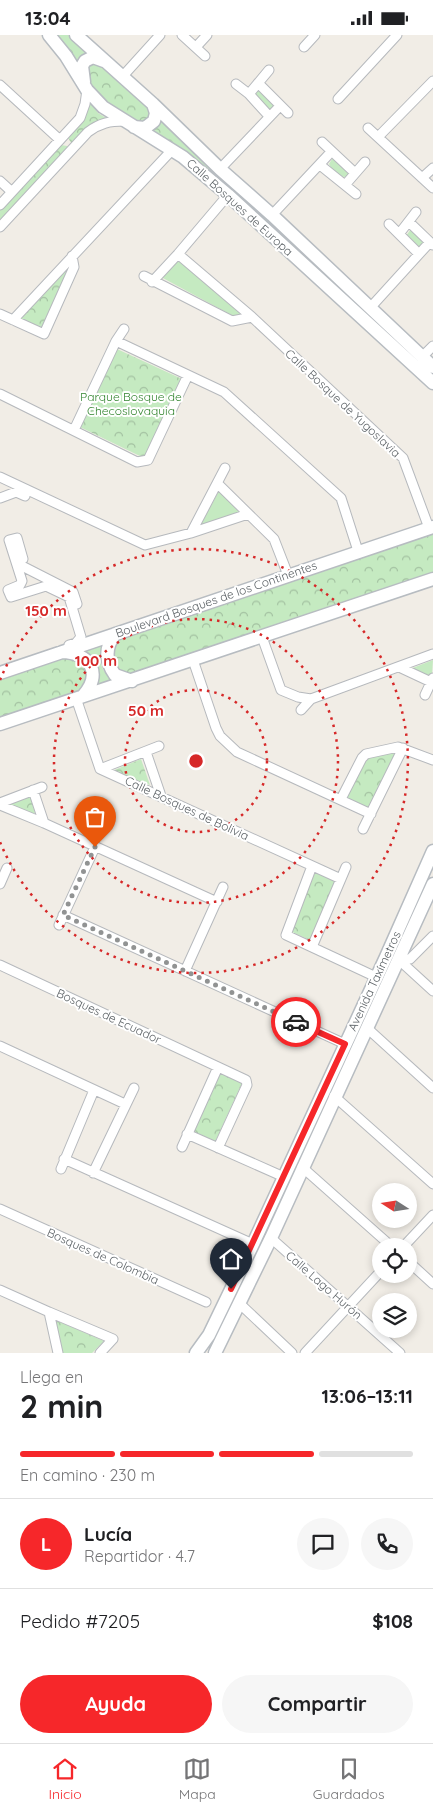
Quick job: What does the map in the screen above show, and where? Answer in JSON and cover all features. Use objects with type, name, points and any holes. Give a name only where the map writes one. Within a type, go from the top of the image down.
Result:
[{"type":"street","name":"Calle Bosques de Europa","points":[[49,35],[66,56],[86,87],[103,107],[183,157],[228,195],[433,383]]},
{"type":"street","name":"Calle Bosques de Europa","points":[[76,35],[272,215],[433,367]]},
{"type":"street","points":[[122,77],[160,35]]},
{"type":"street","points":[[182,35],[205,56]]},
{"type":"street","points":[[196,47],[206,35]]},
{"type":"street","points":[[304,47],[315,35]]},
{"type":"street","points":[[338,99],[397,35]]},
{"type":"street","points":[[0,205],[80,118],[85,105],[86,87],[82,66],[85,61],[93,57],[104,61]]},
{"type":"street","points":[[249,94],[269,70]]},
{"type":"street","points":[[378,137],[433,81]]},
{"type":"street","points":[[258,83],[288,113]]},
{"type":"street","points":[[236,84],[249,94],[269,116]]},
{"type":"street","points":[[0,85],[60,140]]},
{"type":"street","points":[[0,227],[88,132],[96,126],[105,123],[129,124],[145,128],[154,121],[156,113],[152,104]]},
{"type":"street","points":[[220,169],[280,106]]},
{"type":"street","points":[[368,127],[433,188]]},
{"type":"street","points":[[322,142],[355,173]]},
{"type":"street","points":[[13,320],[172,150]]},
{"type":"street","points":[[272,215],[331,152]]},
{"type":"street","points":[[345,185],[365,162]]},
{"type":"street","points":[[320,165],[356,194]]},
{"type":"street","points":[[422,178],[433,168]]},
{"type":"street","points":[[0,181],[12,192]]},
{"type":"street","points":[[228,195],[178,254],[148,279],[232,321],[252,317]]},
{"type":"street","points":[[399,234],[416,212]]},
{"type":"street","points":[[370,308],[419,254],[431,244],[409,222]]},
{"type":"street","points":[[389,224],[419,254]]},
{"type":"street","name":"Calle Bosque de Yugoslavia","points":[[178,254],[252,317],[403,458],[431,527]]},
{"type":"street","points":[[0,314],[44,333],[74,267],[72,256]]},
{"type":"street","points":[[74,430],[116,341],[124,329]]},
{"type":"street","points":[[116,341],[224,392],[341,498],[358,551]]},
{"type":"street","points":[[422,357],[433,346]]},
{"type":"street","points":[[0,394],[137,462],[148,460],[188,375]]},
{"type":"street","points":[[191,533],[225,468]]},
{"type":"street","points":[[0,477],[145,545],[191,533],[248,514]]},
{"type":"street","points":[[218,484],[274,539],[288,575]]},
{"type":"street","points":[[0,493],[18,486]]},
{"type":"street","points":[[0,498],[16,492],[128,543]]},
{"type":"street","name":"Boulevard Bosques de los Continentes","points":[[1,671],[431,527]]},
{"type":"street","points":[[1,671],[76,643],[81,637],[69,597],[46,586],[11,597],[8,590],[20,585],[22,581],[9,540],[16,538],[28,588]]},
{"type":"street","points":[[14,543],[22,563],[73,592],[88,643]]},
{"type":"street","points":[[0,724],[433,579]]},
{"type":"street","points":[[14,593],[50,580]]},
{"type":"street","points":[[115,634],[108,646],[108,661],[115,675],[132,681]]},
{"type":"street","points":[[262,637],[281,690],[298,697],[311,699]]},
{"type":"street","points":[[60,652],[83,656],[91,666],[94,676],[91,686],[80,697]]},
{"type":"street","points":[[301,710],[311,699],[433,654]]},
{"type":"street","points":[[193,660],[216,728],[226,743],[237,751],[371,814]]},
{"type":"street","points":[[399,667],[432,680],[425,695]]},
{"type":"street","points":[[80,697],[100,769],[159,746]]},
{"type":"street","points":[[341,799],[363,757],[393,747],[403,748],[433,760]]},
{"type":"street","points":[[363,829],[403,748]]},
{"type":"street","points":[[146,752],[162,796]]},
{"type":"street","name":"Calle Bosques de Bolivia","points":[[100,769],[342,879]]},
{"type":"street","points":[[0,804],[42,787]]},
{"type":"street","points":[[33,790],[44,823]]},
{"type":"street","points":[[0,804],[217,901]]},
{"type":"street","points":[[59,925],[95,847]]},
{"type":"street","name":"Avenida Taxímetros","points":[[198,1352],[209,1335],[253,1244],[432,855]]},
{"type":"street","points":[[312,866],[286,934],[288,937],[376,977]]},
{"type":"street","points":[[312,947],[346,867]]},
{"type":"street","points":[[0,884],[7,868]]},
{"type":"street","points":[[185,971],[223,887]]},
{"type":"street","name":"Avenida Taxímetros","points":[[215,1353],[432,889]]},
{"type":"street","points":[[63,915],[345,1044]]},
{"type":"street","points":[[398,959],[410,959],[433,935]]},
{"type":"street","points":[[398,959],[433,991]]},
{"type":"street","name":"Bosques de Ecuador","points":[[0,965],[244,1078],[247,1083],[218,1148]]},
{"type":"street","points":[[367,1028],[433,1088]]},
{"type":"street","points":[[0,1046],[125,1104]]},
{"type":"street","points":[[182,1147],[218,1067]]},
{"type":"street","points":[[93,1173],[134,1088]]},
{"type":"street","points":[[60,1169],[94,1090]]},
{"type":"street","points":[[334,1096],[433,1184]]},
{"type":"street","points":[[187,1135],[284,1177]]},
{"type":"street","points":[[64,1159],[253,1244]]},
{"type":"street","points":[[302,1167],[382,1238]]},
{"type":"street","name":"Bosques de Colombia","points":[[0,1209],[206,1302]]},
{"type":"street","points":[[411,1238],[433,1215]]},
{"type":"street","name":"Calle Lago Hurón","points":[[270,1238],[400,1353]]},
{"type":"street","points":[[417,1269],[433,1284]]},
{"type":"street","points":[[305,1353],[372,1281]]},
{"type":"street","points":[[0,1290],[113,1339],[100,1353]]},
{"type":"street","points":[[239,1303],[292,1353]]},
{"type":"street","points":[[49,1312],[58,1353]]},
{"type":"green space","points":[[55,35],[68,35],[91,55],[85,53],[80,56],[79,65]]},
{"type":"green space","points":[[98,61],[148,107],[151,111],[147,122],[139,123],[103,100],[96,93],[90,85],[86,65]]},
{"type":"green space","points":[[256,90],[261,90],[274,105],[272,110],[269,110],[254,96]]},
{"type":"green space","points":[[91,102],[98,113],[106,118],[92,124],[72,144],[68,138],[84,120]]},
{"type":"green space","points":[[161,117],[433,371],[433,380],[212,174],[169,140],[151,132],[159,124]]},
{"type":"green space","points":[[61,145],[68,148],[0,223],[0,210]]},
{"type":"green space","points":[[332,159],[350,174],[346,177],[336,173],[329,164]]},
{"type":"green space","points":[[411,229],[426,244],[420,250],[406,236]]},
{"type":"green space","points":[[182,254],[243,314],[235,317],[161,277]]},
{"type":"green space","points":[[62,271],[68,272],[44,327],[41,329],[19,319]]},
{"type":"green space","name":"Parque Bosque de Checoslovaquia","points":[[117,349],[182,379],[144,458],[80,427]]},
{"type":"green space","points":[[219,491],[239,512],[200,526]]},
{"type":"green space","points":[[433,532],[433,573],[131,676],[121,673],[112,664],[113,645],[119,639]]},
{"type":"green space","points":[[104,645],[100,656],[101,665],[114,681],[91,688],[81,651]]},
{"type":"green space","points":[[68,656],[80,659],[92,676],[78,693],[0,719],[0,679]]},
{"type":"green space","points":[[433,660],[432,674],[426,676],[410,669]]},
{"type":"green space","points":[[395,750],[396,756],[371,807],[366,808],[346,797],[365,759]]},
{"type":"green space","points":[[141,759],[150,785],[112,771]]},
{"type":"green space","points":[[26,795],[31,797],[35,813],[32,814],[11,805],[11,801]]},
{"type":"green space","points":[[315,872],[336,882],[310,940],[290,931]]},
{"type":"green space","points":[[222,1072],[243,1081],[216,1140],[211,1143],[191,1135],[218,1074]]},
{"type":"green space","points":[[53,1319],[104,1341],[92,1353],[60,1353]]},
{"type":"way so far","points":[[95,847],[63,915],[296,1022]]},
{"type":"route","points":[[231,1289],[345,1044],[296,1022]]}]
